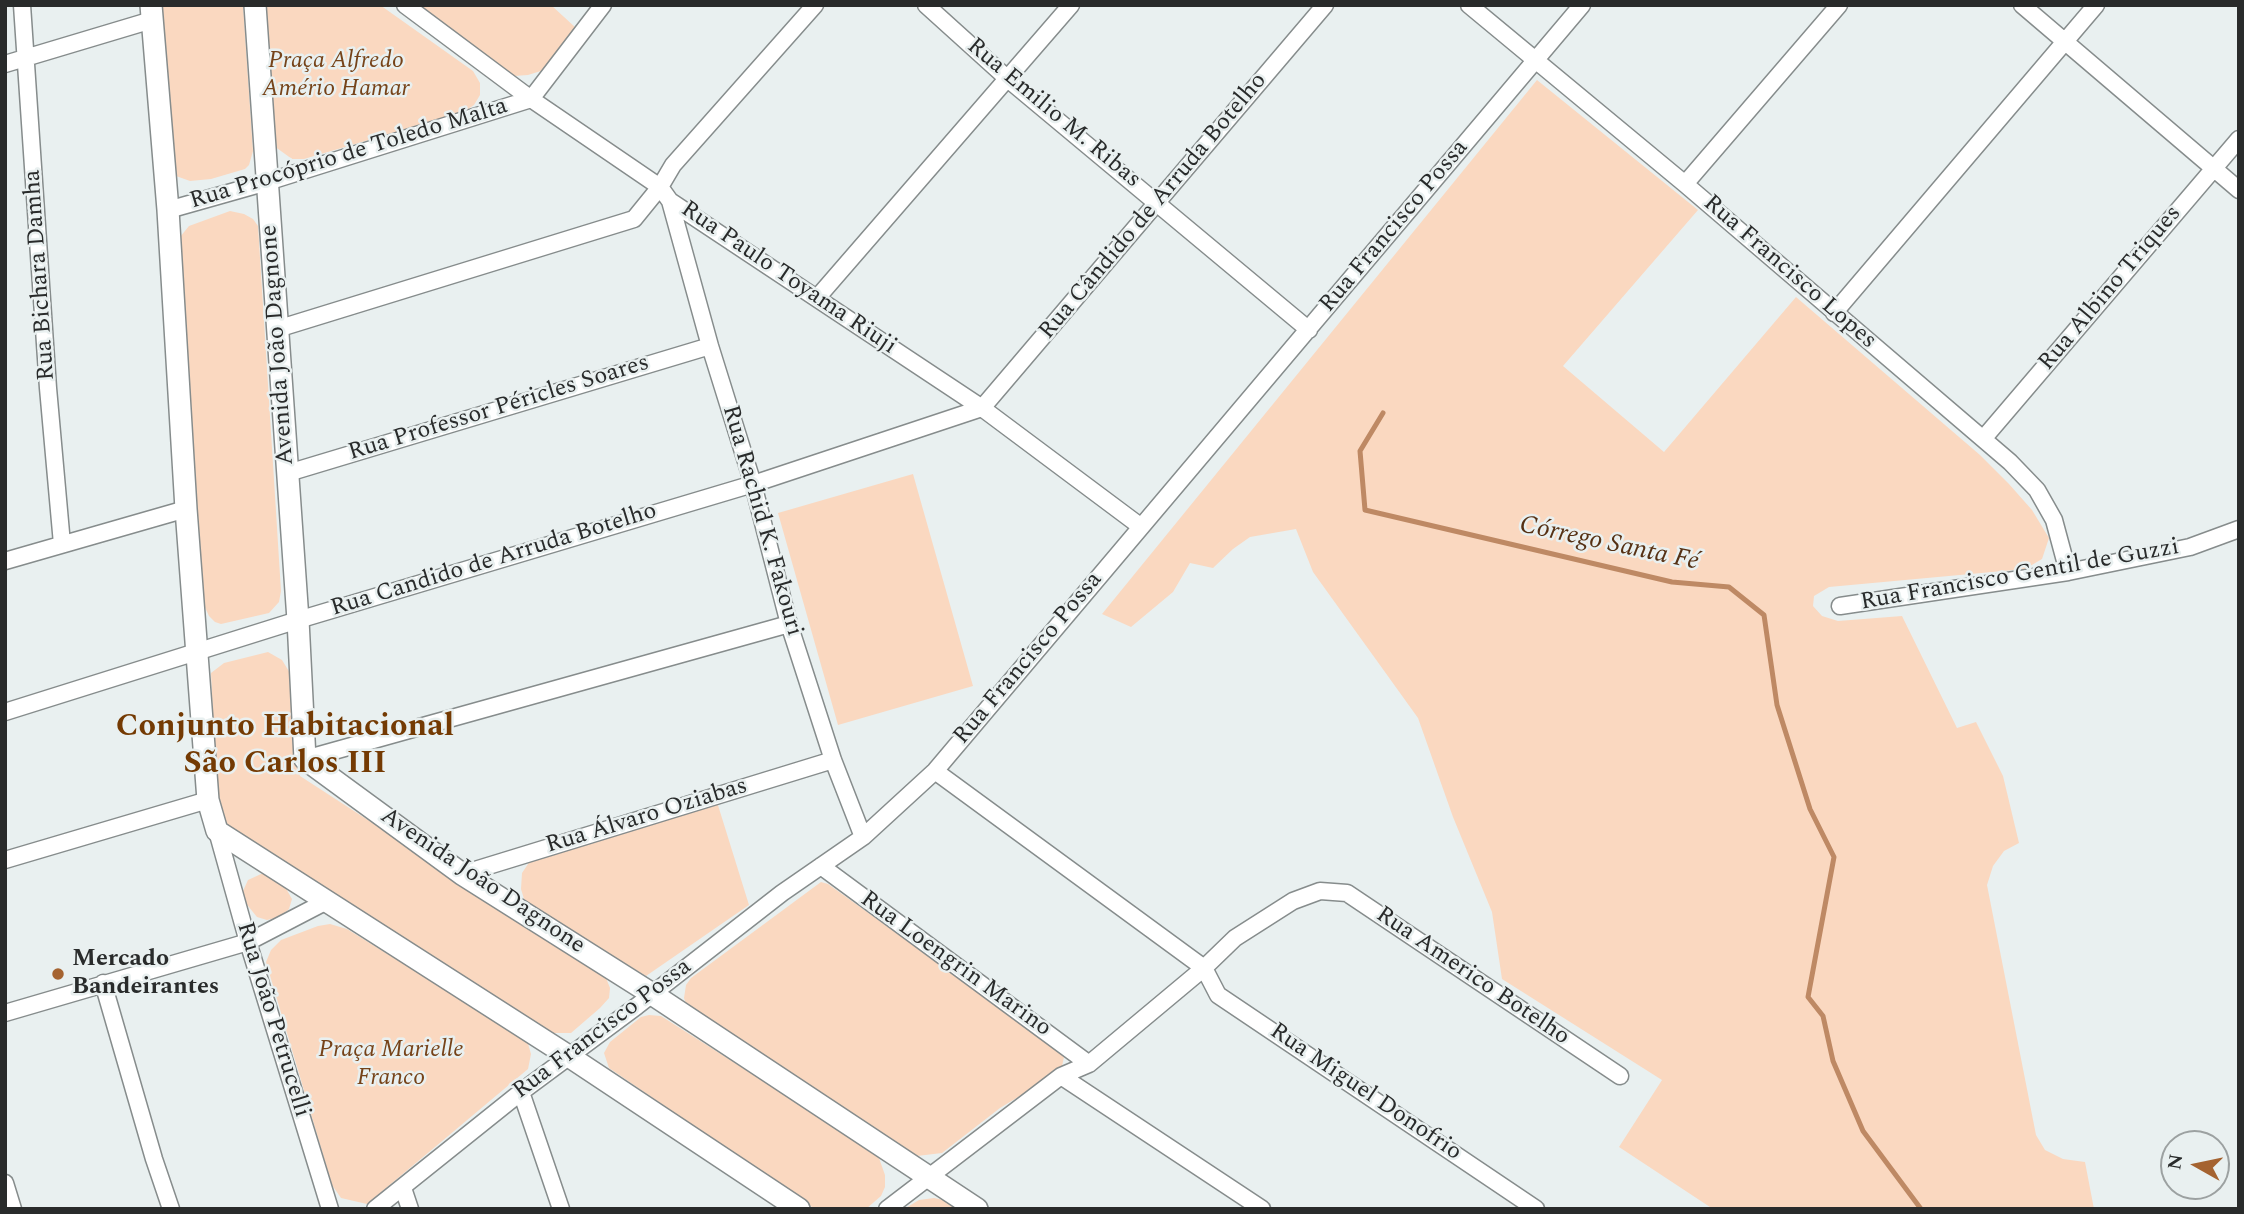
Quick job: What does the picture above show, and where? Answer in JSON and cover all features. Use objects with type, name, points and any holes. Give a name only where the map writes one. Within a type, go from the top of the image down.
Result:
[{"type":"street","name":"Rua Bichara Damha","points":[[22,5],[48,388],[62,544]]},
{"type":"street","name":"Avenida João Dagnone","points":[[255,5],[298,620],[305,759],[462,874],[652,994],[977,1209]]},
{"type":"street","name":"Rua Paulo Toyama Riuji","points":[[405,5],[531,99],[660,187],[670,201],[982,408],[1140,526]]},
{"type":"street","points":[[531,99],[603,5]]},
{"type":"street","points":[[277,329],[634,219],[660,187],[673,165],[815,5]]},
{"type":"street","name":"Rua Emilio M. Ribas","points":[[926,5],[1009,79],[1309,330]]},
{"type":"street","points":[[817,298],[1071,5]]},
{"type":"street","name":"Rua Cândido de Arruda Botelho","points":[[982,408],[1325,5]]},
{"type":"street","name":"Rua Francisco Lopes","points":[[1469,5],[1685,184],[2010,461],[2037,490],[2054,520],[2068,572]]},
{"type":"street","name":"Rua Francisco Possa","points":[[376,1209],[521,1092],[782,893],[863,837],[935,771],[1582,5]]},
{"type":"street","points":[[1685,184],[1839,5]]},
{"type":"street","points":[[2022,5],[2239,190]]},
{"type":"street","points":[[1834,313],[2096,5]]},
{"type":"street","points":[[5,64],[152,13],[208,800],[217,831],[570,1057],[799,1209]]},
{"type":"street","name":"Rua Procóprio de Toledo Malta","points":[[168,210],[267,182],[531,99]]},
{"type":"street","name":"Rua Albino Triques","points":[[1983,439],[2239,139]]},
{"type":"street","name":"Rua Rachid K. Fakouri","points":[[670,201],[710,346],[753,484],[789,624],[833,760],[863,837]]},
{"type":"street","name":"Rua Professor Péricles Soares","points":[[288,473],[710,346]]},
{"type":"street","name":"Rua Candido de Arruda Botelho","points":[[5,712],[298,620],[753,484],[982,408]]},
{"type":"street","points":[[5,561],[186,509]]},
{"type":"street","name":"Rua Francisco Gentil de Guzzi","points":[[1840,606],[2068,572],[2190,547],[2239,529]]},
{"type":"street","points":[[305,759],[789,624]]},
{"type":"street","name":"Rua Álvaro Oziabas","points":[[462,874],[833,760]]},
{"type":"street","points":[[887,1209],[1061,1076],[1089,1064],[1204,968],[935,771]]},
{"type":"street","points":[[5,860],[208,800]]},
{"type":"street","name":"Rua João Petrucelli","points":[[217,831],[330,1209]]},
{"type":"street","name":"Rua Loengrin Marino","points":[[821,866],[1089,1064]]},
{"type":"street","name":"Rua Americo Botelho","points":[[1204,968],[1235,938],[1293,901],[1320,891],[1347,893],[1620,1076]]},
{"type":"street","points":[[5,1013],[248,942],[325,902]]},
{"type":"street","name":"Rua Miguel Donofrio","points":[[1204,968],[1218,995],[1536,1209]]},
{"type":"street","points":[[103,983],[171,1209]]},
{"type":"street","points":[[1061,1076],[1262,1209]]},
{"type":"street","points":[[521,1092],[561,1209]]},
{"type":"street","points":[[5,1183],[13,1209]]},
{"type":"street","points":[[403,1188],[410,1209]]},
{"type":"green space","points":[[160,5],[243,5],[253,151],[245,169],[211,179],[190,181],[176,176],[172,168]]},
{"type":"green space","name":"Praça Alfredo Amério Hamar","points":[[260,5],[380,5],[473,71],[480,83],[480,95],[474,105],[464,112],[304,159],[292,159],[274,146]]},
{"type":"green space","points":[[420,5],[551,5],[576,28],[544,70],[514,76],[422,10]]},
{"type":"green space","points":[[1537,80],[1698,210],[1563,366],[1664,452],[1796,297],[1980,455],[2032,510],[2049,538],[2042,559],[2025,569],[1829,587],[1814,596],[1813,606],[1822,616],[1838,621],[1902,616],[1957,728],[1976,722],[2003,776],[2019,843],[2004,851],[1993,866],[1987,885],[2036,1135],[2045,1150],[2063,1159],[2085,1162],[2094,1209],[1713,1209],[1619,1147],[1662,1080],[1502,979],[1492,912],[1453,817],[1418,718],[1313,572],[1296,529],[1250,537],[1213,568],[1190,563],[1173,592],[1131,627],[1102,614]]},
{"type":"green space","points":[[230,211],[244,214],[258,226],[281,591],[279,602],[269,613],[221,624],[209,616],[203,603],[179,248],[180,237],[189,226]]},
{"type":"green space","points":[[913,474],[973,686],[838,725],[778,513]]},
{"type":"green space","points":[[268,652],[282,660],[290,673],[296,764],[300,776],[604,973],[610,988],[609,998],[571,1033],[549,1033],[225,829],[217,807],[211,673],[224,663]]},
{"type":"green space","points":[[717,802],[749,905],[646,976],[529,906],[524,899],[521,889],[522,873],[530,861]]},
{"type":"green space","points":[[267,874],[284,885],[292,899],[289,909],[280,917],[267,920],[257,917],[244,901],[243,891],[248,880]]},
{"type":"green space","points":[[821,882],[828,884],[1060,1050],[1064,1057],[1061,1071],[1000,1108],[942,1153],[917,1156],[686,1004],[686,985],[691,978]]},
{"type":"green space","name":"Praça Marielle Franco","points":[[330,924],[347,929],[527,1040],[531,1054],[528,1069],[367,1204],[341,1198],[332,1185],[266,962],[271,950],[281,940]]},
{"type":"green space","points":[[661,1016],[875,1152],[885,1175],[885,1187],[881,1196],[866,1209],[815,1209],[609,1068],[604,1053],[610,1042],[641,1017]]},
{"type":"green space","points":[[934,1198],[962,1209],[904,1209],[919,1200]]},
{"type":"waterway","name":"Córrego Santa Fé","points":[[1383,413],[1360,451],[1365,510],[1672,582],[1729,587],[1764,615],[1777,705],[1810,809],[1834,857],[1808,997],[1823,1016],[1833,1061],[1863,1131],[1921,1209]]},
{"type":"place","name":"Mercado Bandeirantes","points":[[58,974]]},
{"type":"district","name":"Conjunto Habitacional São Carlos III","points":[[285,748]]}]
